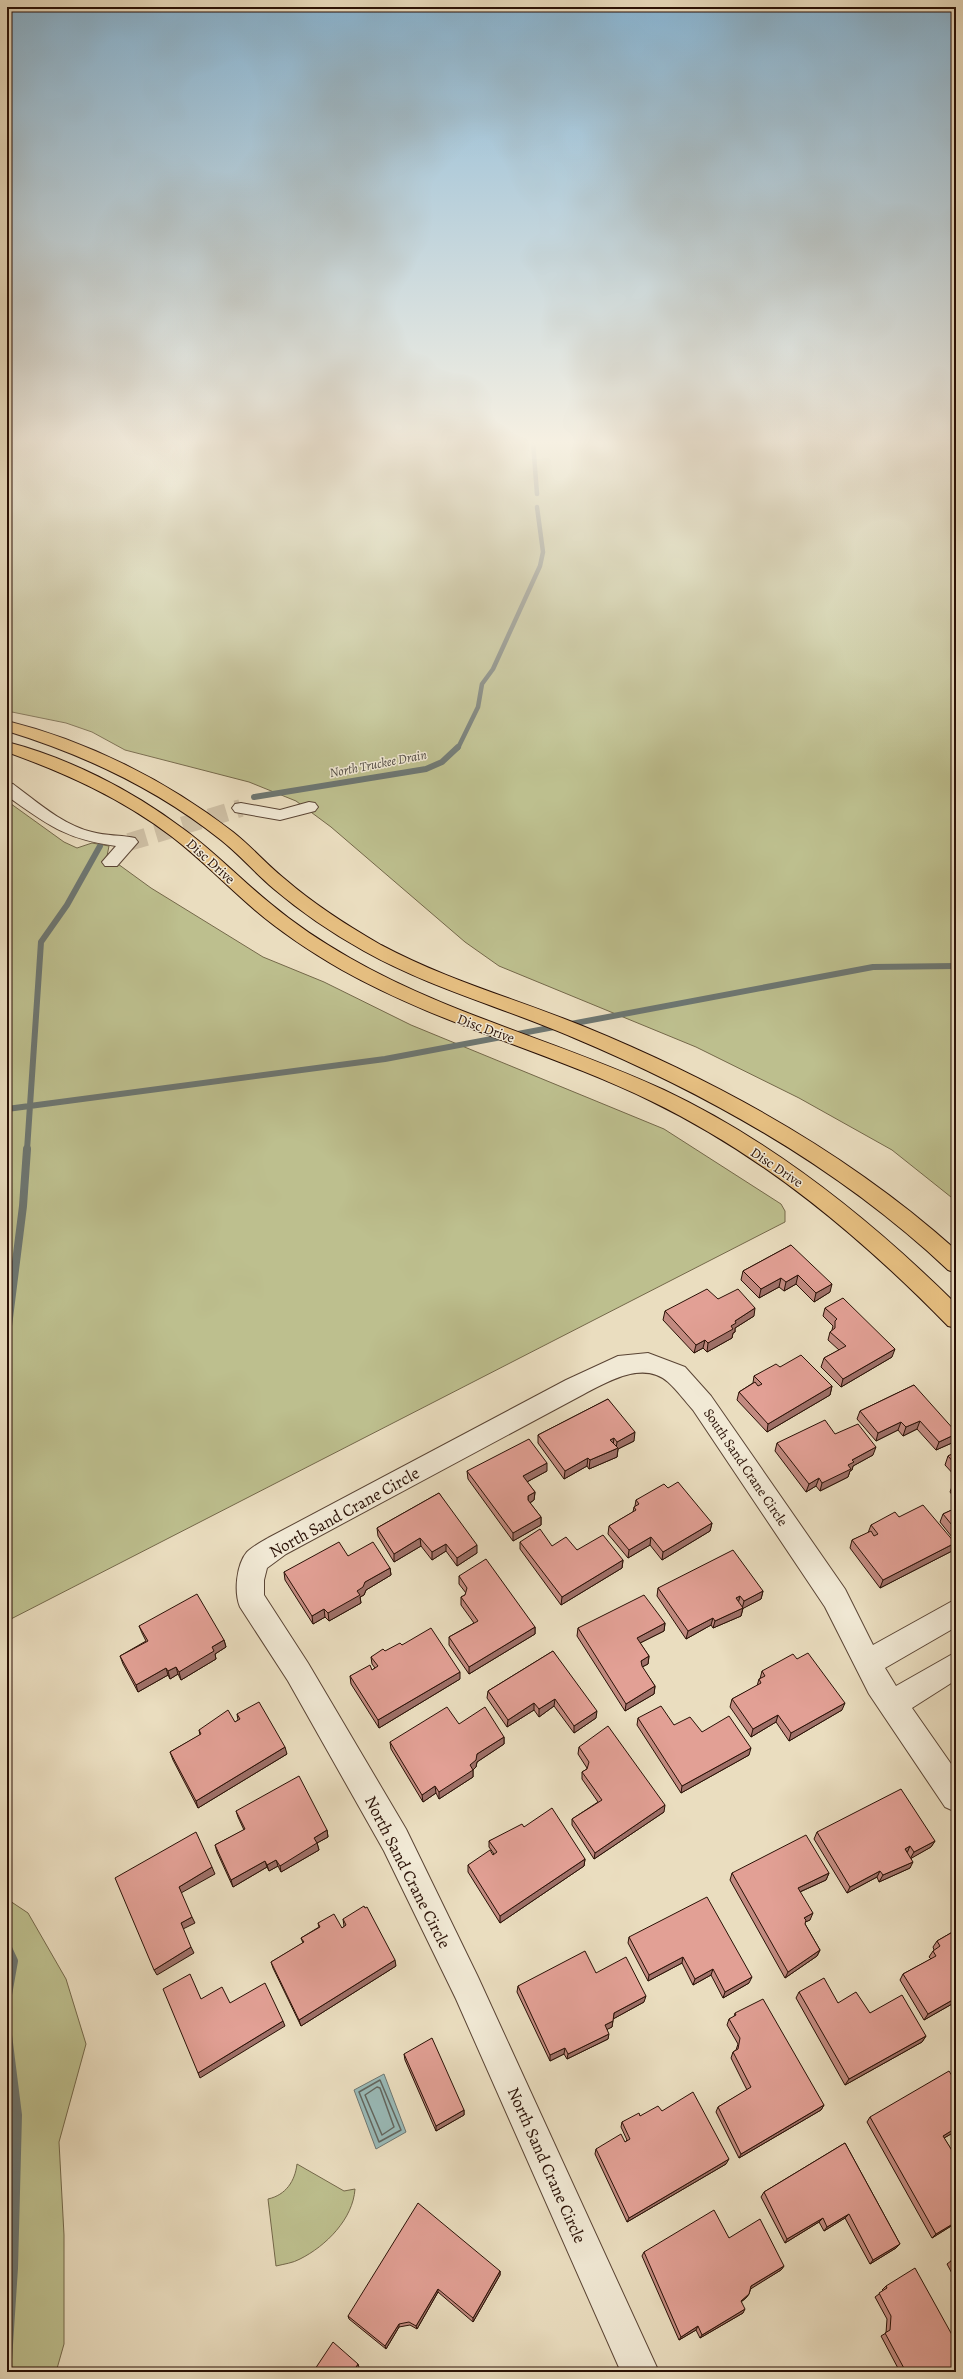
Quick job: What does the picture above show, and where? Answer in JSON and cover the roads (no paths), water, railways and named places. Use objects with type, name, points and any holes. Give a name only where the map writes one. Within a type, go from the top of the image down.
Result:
[{"type":"main road","name":"Disc Drive","points":[[7,726],[102,759],[164,793],[229,838],[283,888],[311,909],[402,963],[447,984],[573,1030],[651,1063],[715,1094],[775,1127],[843,1172],[897,1213],[956,1264]]},
{"type":"main road","name":"Disc Drive","points":[[7,747],[74,772],[107,787],[137,804],[197,848],[275,917],[302,937],[373,979],[442,1011],[610,1074],[658,1095],[765,1158],[821,1197],[885,1250],[956,1319]]},
{"type":"street","points":[[7,788],[57,824],[88,837],[129,842],[111,862]]},
{"type":"street","points":[[241,808],[280,815],[309,807]]},
{"type":"street","points":[[67,847],[88,837]]},
{"type":"street","name":"South Sand Crane Circle","points":[[428,1466],[618,1366],[648,1363],[676,1374],[702,1403],[835,1598],[868,1663],[892,1704],[956,1797]]},
{"type":"street","name":"North Sand Crane Circle","points":[[428,1466],[278,1546],[256,1561],[250,1580],[250,1598],[298,1672],[395,1840],[469,1993],[640,2372]]},
{"type":"street","points":[[868,1663],[956,1612]]},
{"type":"street","points":[[892,1704],[956,1665]]},
{"type":"water","points":[[384,2074],[406,2132],[376,2149],[354,2090]]},
{"type":"waterway","name":"North Truckee Drain","points":[[458,748],[478,707],[482,684],[493,669],[540,566],[543,553]]},
{"type":"waterway","name":"North Truckee Drain","points":[[254,797],[426,769],[442,762],[458,747]]},
{"type":"waterway","name":"North Truckee Drain","points":[[30,1106],[41,942],[67,905],[100,846]]},
{"type":"waterway","points":[[30,1106],[385,1059],[873,967],[956,966]]},
{"type":"waterway","points":[[7,1109],[30,1106]]},
{"type":"waterway","name":"North Truckee Drain","points":[[27,1150],[30,1106]]},
{"type":"waterway","name":"North Truckee Drain","points":[[7,1334],[23,1206],[27,1149]]},
{"type":"waterway","name":"North Truckee Drain","points":[[7,1948],[13,1961],[7,1995]]},
{"type":"waterway","name":"North Truckee Drain","points":[[7,2035],[17,2115],[13,2268],[7,2360]]},
{"type":"tunnel","points":[[129,842],[241,808]]}]
